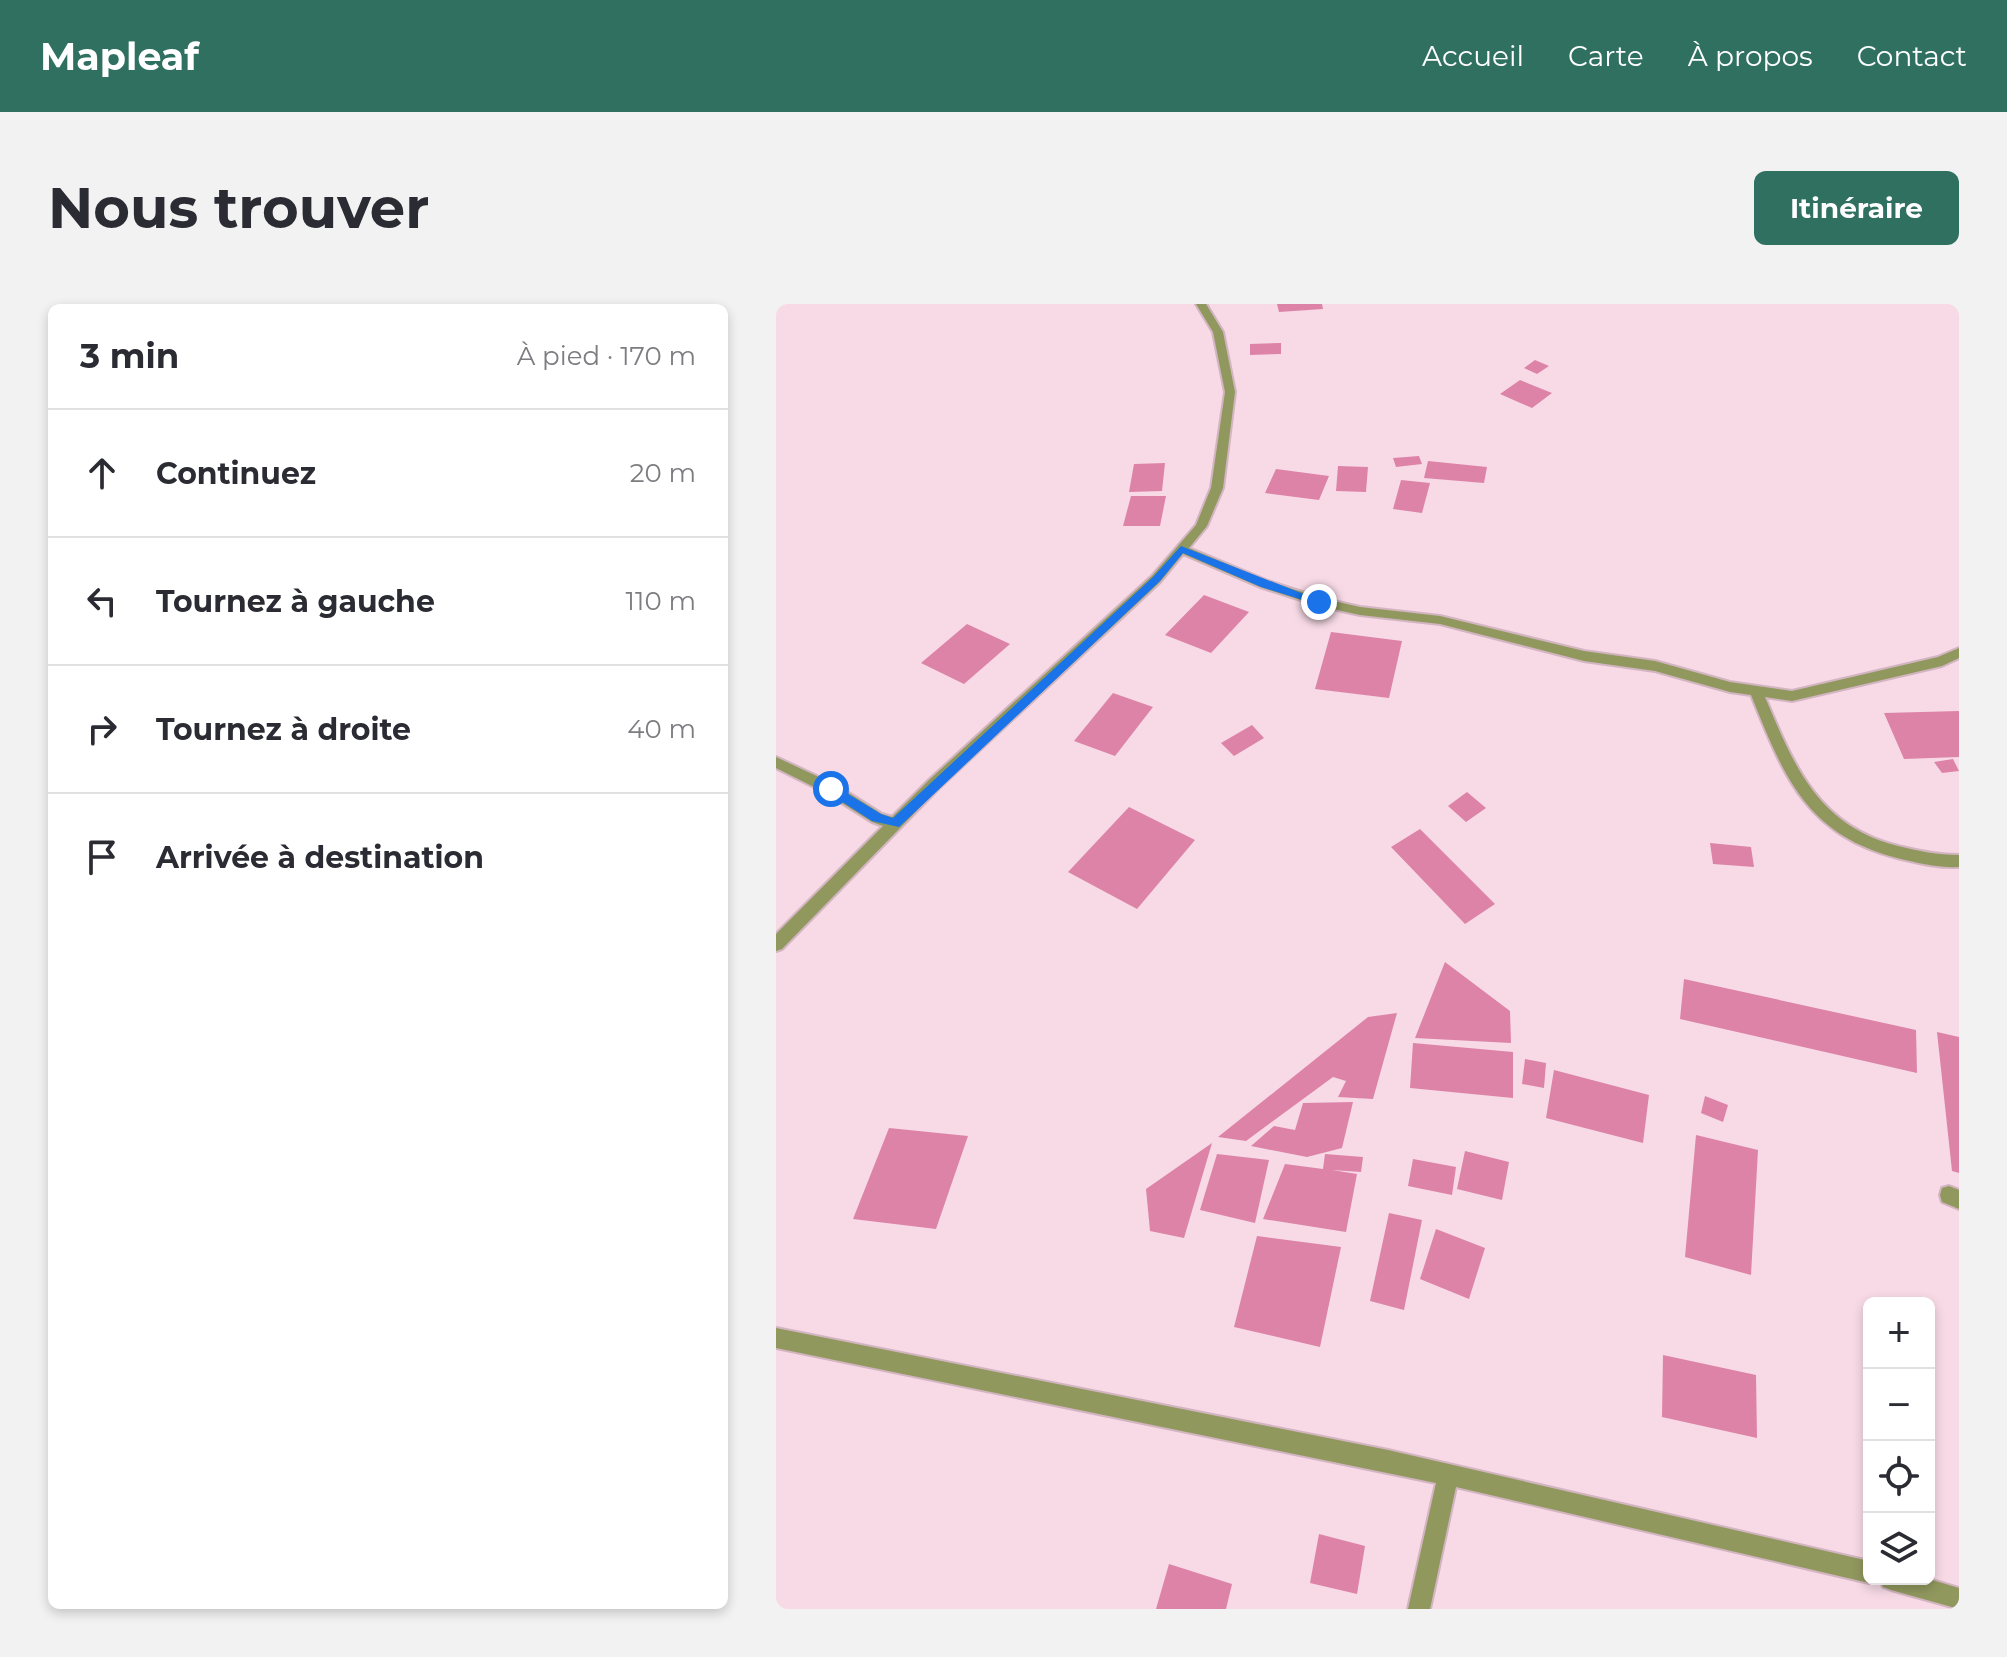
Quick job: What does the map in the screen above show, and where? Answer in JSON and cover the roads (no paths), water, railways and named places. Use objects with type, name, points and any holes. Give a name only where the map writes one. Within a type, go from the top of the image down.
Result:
[{"type":"street","points":[[776,944],[895,824],[1156,579],[1201,526],[1217,488],[1230,392],[1218,332],[1201,304]]},
{"type":"street","points":[[1181,549],[1264,584],[1319,602],[1360,611],[1440,620],[1521,642],[1655,666],[1730,687],[1792,696],[1942,661],[1959,652]]},
{"type":"street","points":[[1756,691],[1790,771],[1829,823],[1861,842],[1898,853],[1959,861]]},
{"type":"street","points":[[776,762],[831,789],[877,818],[895,824]]},
{"type":"street","points":[[776,1338],[1032,1387],[1448,1475],[1863,1571]]},
{"type":"street","points":[[1419,1609],[1448,1475]]},
{"type":"street","points":[[1911,1585],[1959,1599]]}]
